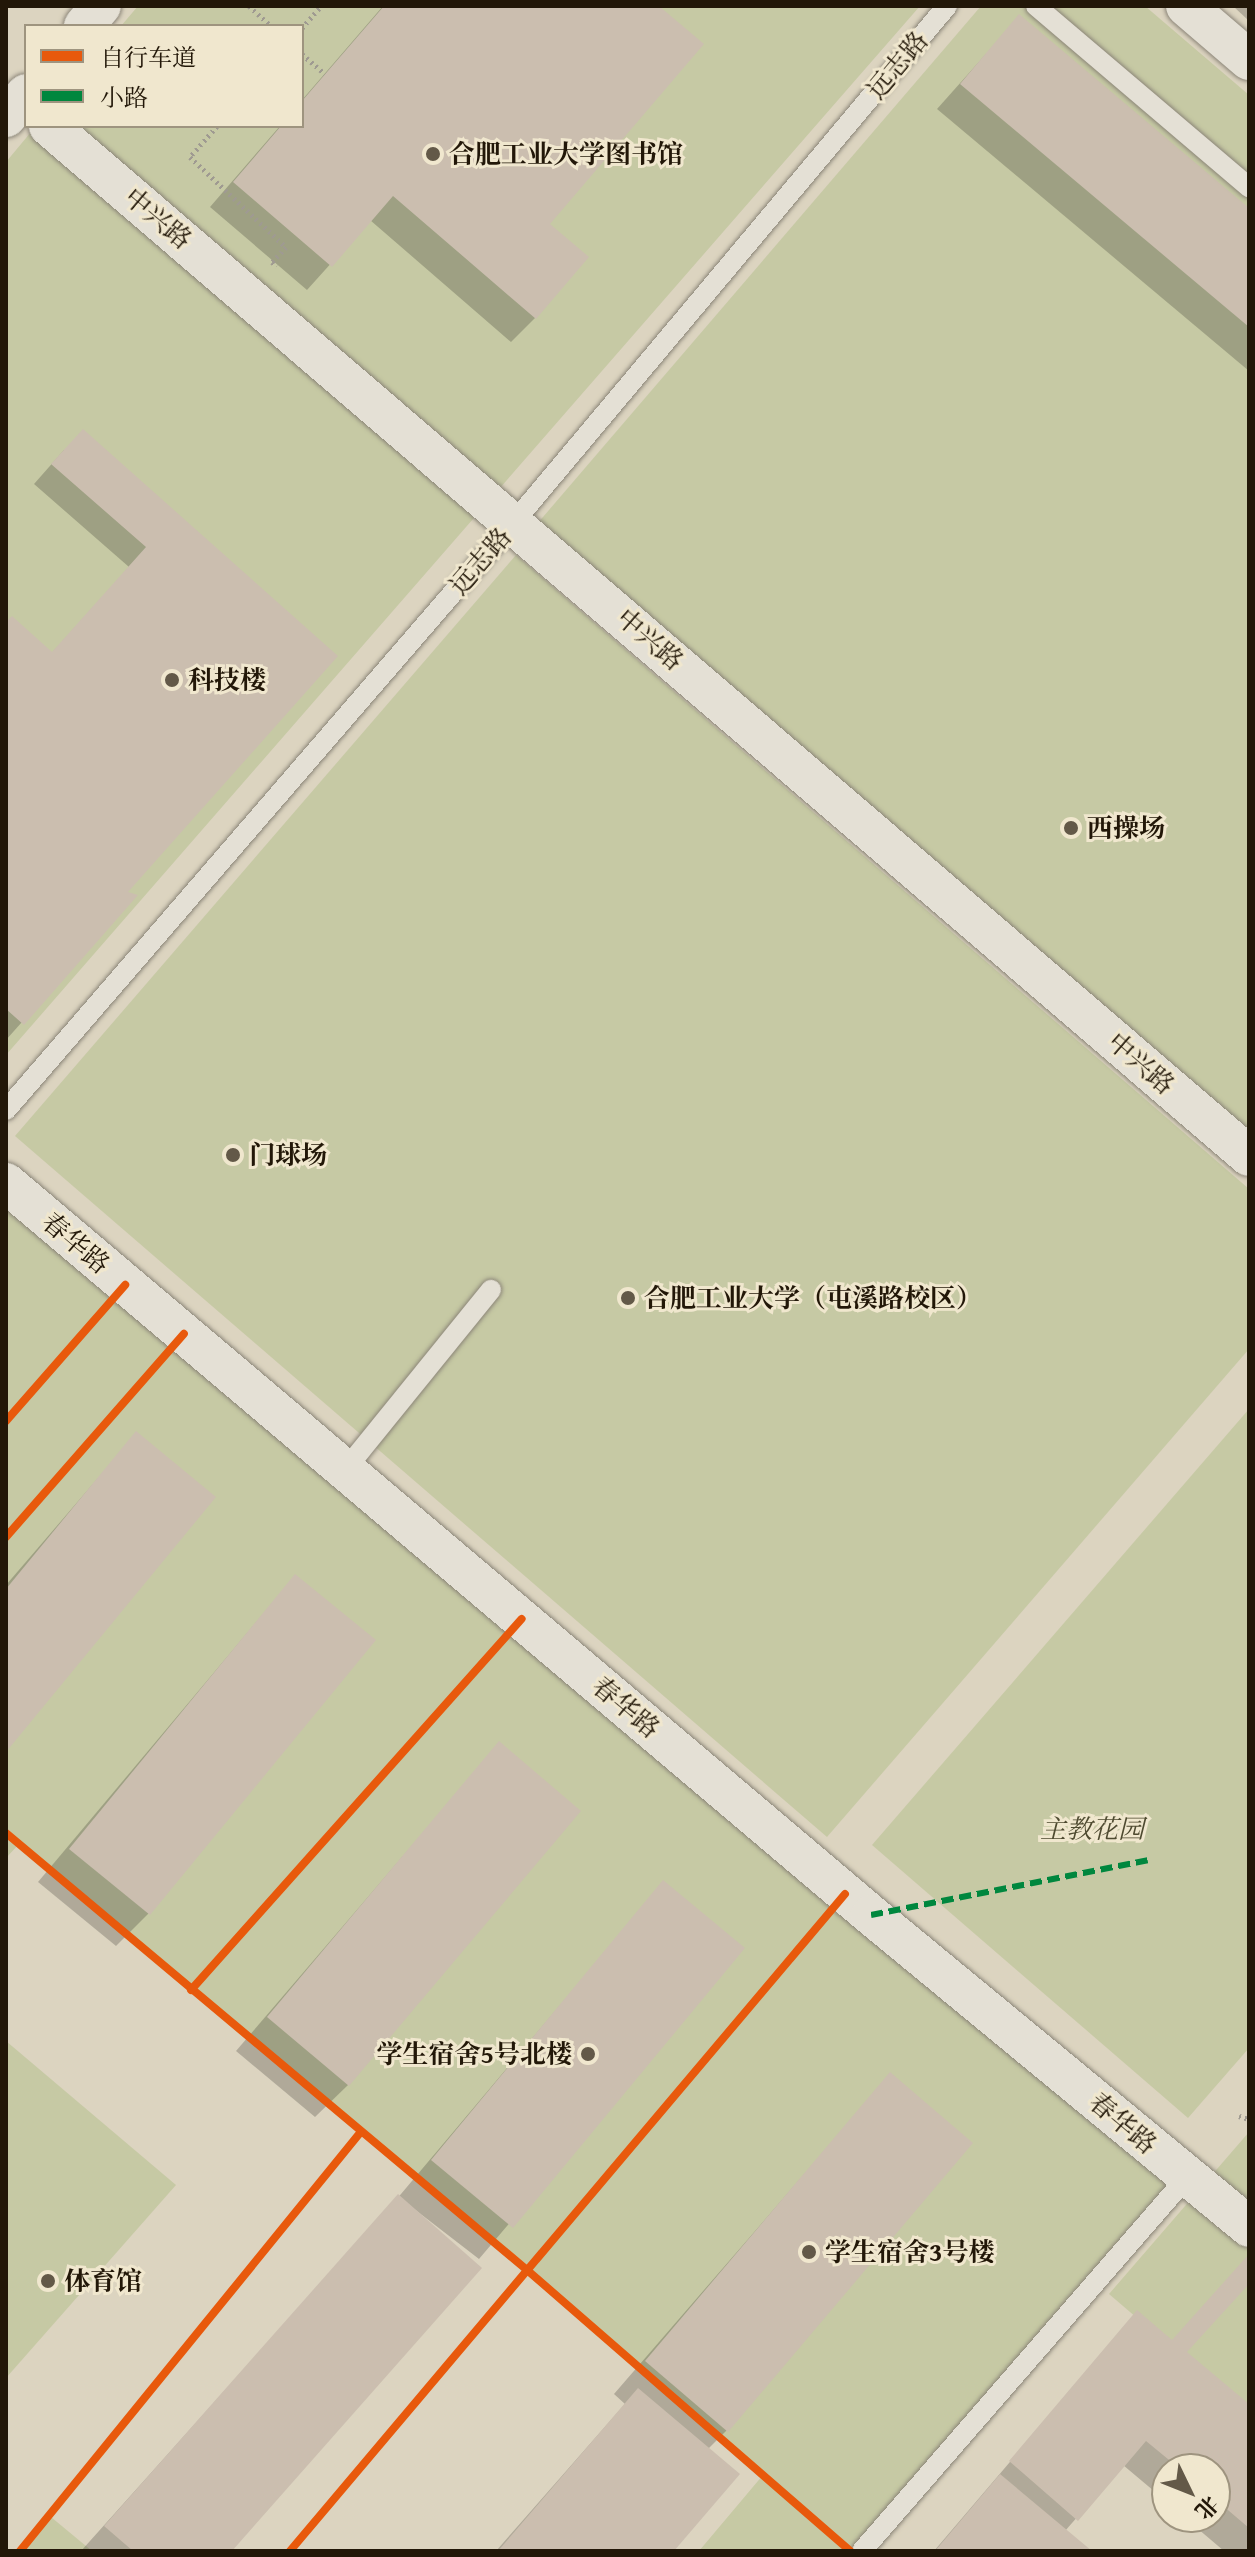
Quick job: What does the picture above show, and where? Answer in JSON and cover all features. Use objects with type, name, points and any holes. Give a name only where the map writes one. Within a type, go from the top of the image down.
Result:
[{"type":"street","points":[[86,24],[101,6]]},
{"type":"street","points":[[1186,6],[1249,60]]},
{"type":"street","name":"中兴路","points":[[48,128],[514,522],[1249,1156]]},
{"type":"street","name":"春华路","points":[[6,1183],[1249,2227]]},
{"type":"lane","name":"远志路","points":[[6,1110],[514,522],[947,6]]},
{"type":"lane","points":[[1036,6],[1249,187]]},
{"type":"lane","points":[[345,1470],[491,1290]]},
{"type":"lane","points":[[862,2551],[1187,2177]]},
{"type":"path","points":[[249,6],[269,24]]},
{"type":"path","points":[[304,26],[321,6]]},
{"type":"path","points":[[304,56],[325,74]]},
{"type":"path","points":[[215,128],[190,157],[286,247],[272,262],[284,273]]},
{"type":"path","points":[[1230,2126],[1249,2103]]},
{"type":"path","points":[[1239,2116],[1249,2119]]},
{"type":"green space","points":[[138,6],[920,6],[6,1055],[6,162],[34,128],[304,128],[304,24],[123,24]]},
{"type":"green space","name":"西操场","points":[[981,6],[1145,6],[1249,95],[1249,1133],[537,524]]},
{"type":"green space","points":[[516,555],[1249,1189],[1249,1349],[827,1837],[15,1136]]},
{"type":"green space","points":[[6,1183],[1187,2177],[857,2551],[699,2551],[763,2475],[19,1844],[6,1858]]},
{"type":"green space","name":"主教花园","points":[[1249,1409],[1249,2048],[1188,2118],[872,1845]]},
{"type":"green space","name":"体育馆","points":[[6,2041],[176,2185],[6,2378]]},
{"type":"green space","points":[[1249,2132],[1249,2414],[1109,2294]]},
{"type":"green space","points":[[51,2517],[92,2551],[20,2551]]},
{"type":"building","name":"合肥工业大学图书馆","points":[[384,6],[659,6],[704,44],[550,224],[589,257],[536,319],[393,196],[332,267],[233,182],[279,128],[304,128],[304,99]]},
{"type":"building","points":[[1019,14],[1249,208],[1249,327],[960,84]]},
{"type":"building","name":"科技楼","points":[[83,429],[338,656],[128,892],[138,895],[24,1025],[6,1009],[6,622],[12,616],[52,652],[146,547],[51,464]]},
{"type":"building","points":[[136,1431],[216,1497],[6,1752],[6,1589]]},
{"type":"building","points":[[295,1574],[376,1640],[150,1915],[69,1849]]},
{"type":"building","points":[[499,1741],[581,1811],[349,2086],[267,2017]]},
{"type":"building","name":"学生宿舍5号北楼","points":[[663,1880],[745,1948],[513,2228],[431,2160]]},
{"type":"building","name":"学生宿舍3号楼","points":[[890,2072],[973,2143],[728,2432],[645,2361]]},
{"type":"building","points":[[398,2194],[482,2268],[232,2551],[133,2551],[104,2526]]},
{"type":"building","points":[[1249,2254],[1249,2284],[1187,2352],[1249,2404],[1249,2528],[1231,2513],[1231,2453],[1161,2453],[1146,2441],[1078,2521],[1009,2461],[1137,2310],[1172,2340]]},
{"type":"building","points":[[638,2388],[740,2474],[674,2551],[498,2551]]},
{"type":"building","points":[[1000,2474],[1092,2551],[935,2551]]},
{"type":"marked path","points":[[871,1915],[1148,1860]]},
{"type":"cycle path","points":[[6,1421],[125,1285]]},
{"type":"cycle path","points":[[6,1537],[184,1334]]},
{"type":"cycle path","points":[[191,1990],[521,1619]]},
{"type":"cycle path","points":[[6,1833],[527,2270],[850,2551]]},
{"type":"cycle path","points":[[290,2551],[845,1894]]},
{"type":"cycle path","points":[[20,2551],[360,2133]]},
{"type":"place","name":"合肥工业大学图书馆","points":[[433,154]]},
{"type":"place","name":"科技楼","points":[[172,680]]},
{"type":"place","name":"西操场","points":[[1071,828]]},
{"type":"place","name":"门球场","points":[[233,1155]]},
{"type":"place","name":"合肥工业大学（屯溪路校区）","points":[[628,1298]]},
{"type":"place","name":"学生宿舍5号北楼","points":[[588,2054]]},
{"type":"place","name":"学生宿舍3号楼","points":[[809,2252]]},
{"type":"place","name":"体育馆","points":[[48,2281]]}]
